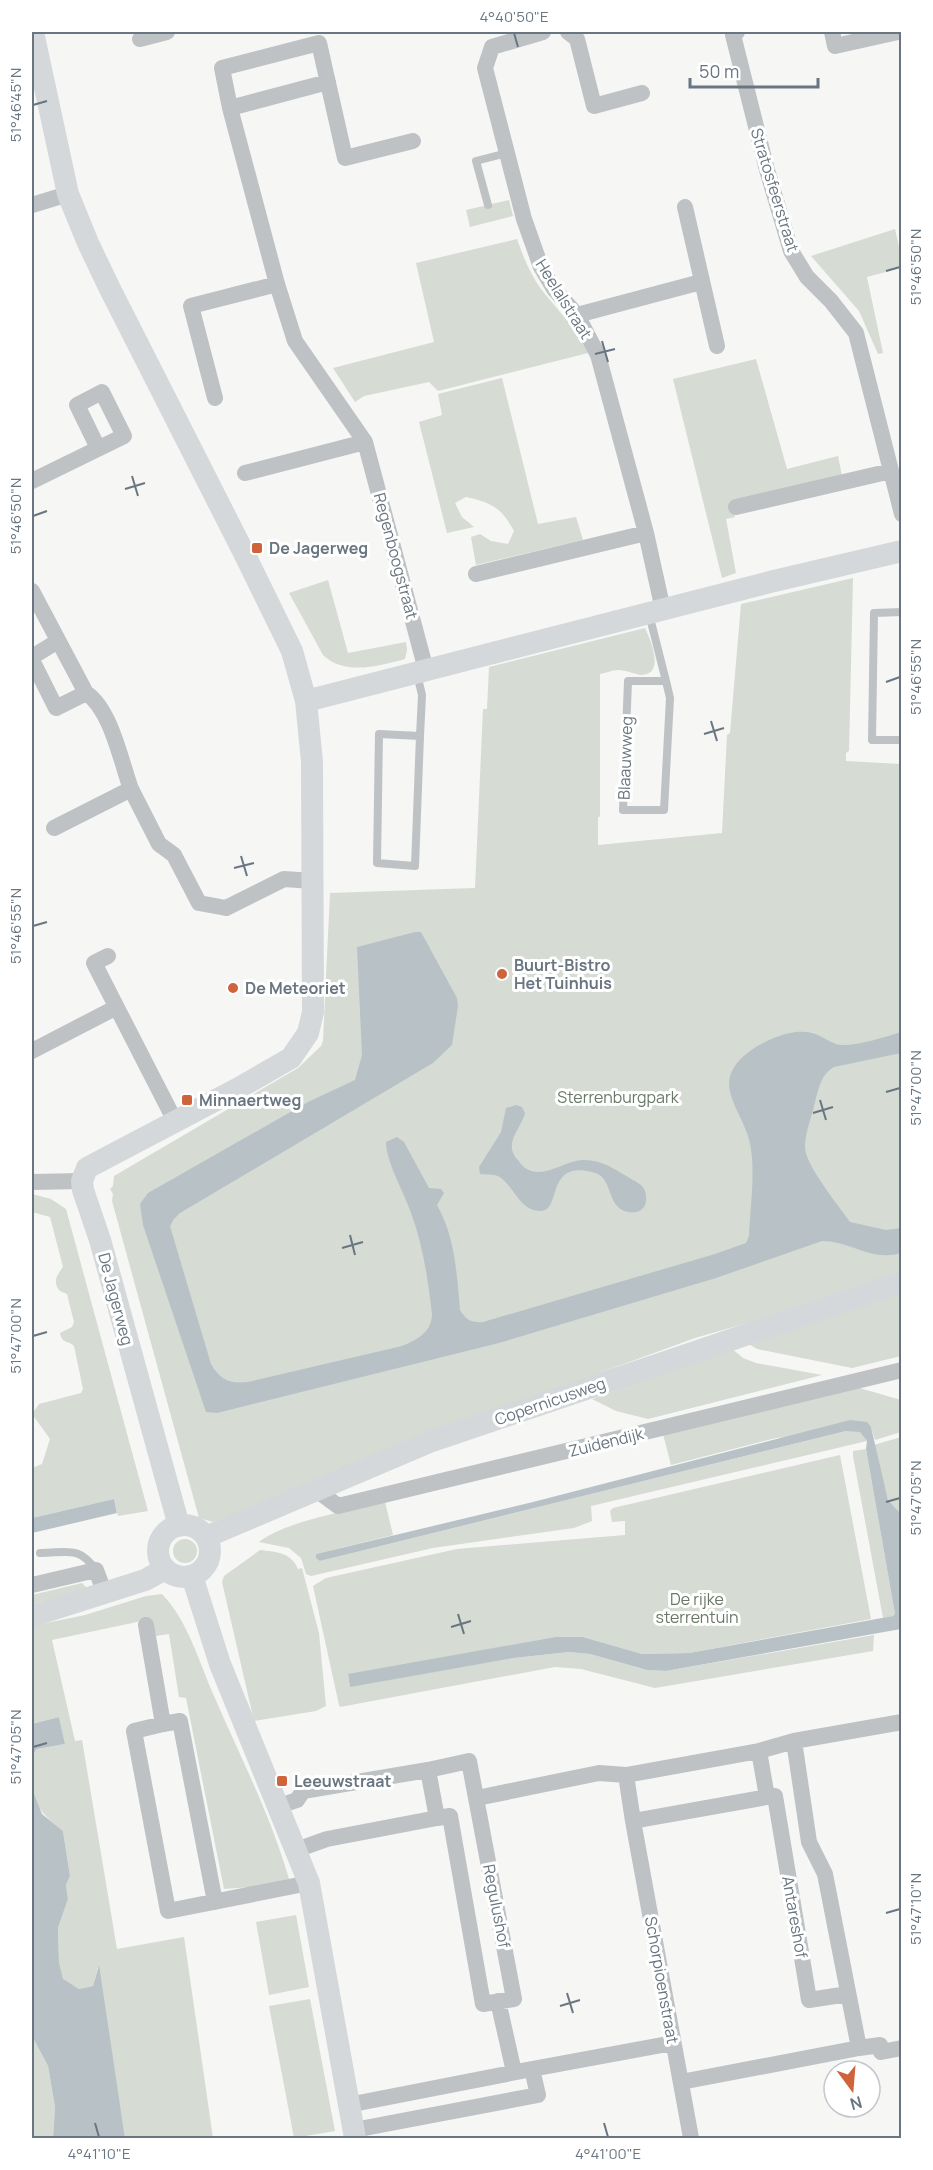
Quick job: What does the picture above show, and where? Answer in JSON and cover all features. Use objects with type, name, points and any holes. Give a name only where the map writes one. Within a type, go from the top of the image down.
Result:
[{"type":"street","points":[[32,1182],[82,1181],[87,1168],[291,1058],[308,1033],[313,1012],[312,762],[306,702],[292,651],[88,243],[68,194],[33,32]]},
{"type":"street","points":[[140,39],[167,32]]},
{"type":"street","name":"Heelalstraat","points":[[543,32],[507,36],[492,47],[485,68],[524,219],[541,267],[554,289],[577,315],[598,355],[646,533],[656,612]]},
{"type":"street","points":[[568,32],[577,39],[594,106],[642,93]]},
{"type":"street","name":"Stratosfeerstraat","points":[[737,32],[733,35],[767,170],[791,251],[807,277],[831,301],[856,333],[902,514]]},
{"type":"street","points":[[832,32],[835,46],[898,32]]},
{"type":"street","name":"Regenboogstraat","points":[[413,141],[345,158],[319,44],[222,68],[230,108],[277,284],[295,341],[365,442],[421,671]]},
{"type":"street","points":[[230,108],[328,82]]},
{"type":"street","points":[[32,205],[68,194]]},
{"type":"street","points":[[685,207],[717,346]]},
{"type":"street","points":[[577,315],[701,282]]},
{"type":"street","points":[[215,398],[191,306],[277,284]]},
{"type":"street","points":[[245,473],[365,442]]},
{"type":"street","points":[[32,481],[98,448]]},
{"type":"street","points":[[736,507],[891,471]]},
{"type":"street","points":[[476,574],[646,533]]},
{"type":"street","points":[[306,702],[774,581],[902,551]]},
{"type":"street","points":[[32,591],[122,755],[121,763],[130,789],[159,844],[174,855],[199,903],[226,908],[284,879],[313,881]]},
{"type":"street","points":[[58,641],[32,658],[56,708],[92,699]]},
{"type":"street","points":[[54,828],[130,789]]},
{"type":"street","points":[[108,956],[94,963],[115,1008],[175,1121]]},
{"type":"street","points":[[32,1051],[115,1008]]},
{"type":"street","name":"De Jagerweg","points":[[82,1181],[179,1526]]},
{"type":"street","name":"Copernicusweg","points":[[206,1537],[432,1441],[902,1282]]},
{"type":"street","name":"Zuidendijk","points":[[315,1489],[338,1506],[902,1370]]},
{"type":"street","points":[[179,1526],[195,1528],[206,1537],[210,1547],[210,1557],[205,1567],[192,1576],[180,1577],[165,1569],[158,1553],[160,1542],[167,1532],[179,1526]]},
{"type":"street","points":[[32,1616],[145,1581],[165,1569]]},
{"type":"street","points":[[32,1585],[96,1570],[105,1594]]},
{"type":"street","points":[[192,1576],[220,1664],[309,1883],[354,2134],[538,2095],[532,2069]]},
{"type":"street","points":[[146,1625],[163,1724]]},
{"type":"street","points":[[215,1902],[180,1721],[134,1731],[168,1911],[215,1902],[309,1883]]},
{"type":"street","points":[[477,1798],[599,1773],[626,1775],[902,1722]]},
{"type":"street","points":[[794,1741],[810,1842],[825,1874],[859,2048]]},
{"type":"street","points":[[759,1751],[771,1796]]},
{"type":"street","name":"Regulushof","points":[[428,1770],[469,1761],[514,1998],[483,2004],[450,1816],[437,1818]]},
{"type":"street","points":[[279,1806],[297,1800],[303,1791],[428,1770],[437,1818],[327,1839],[296,1850]]},
{"type":"street","name":"Schorpioenstraat","points":[[626,1775],[691,2139]]},
{"type":"street","points":[[633,1821],[802,1791]]},
{"type":"street","name":"Antareshof","points":[[771,1796],[809,2000],[848,1994]]},
{"type":"street","points":[[498,2001],[514,2072]]},
{"type":"street","points":[[348,2105],[673,2043]]},
{"type":"street","points":[[681,2082],[859,2048],[880,2045],[882,2052],[902,2048]]},
{"type":"lane","points":[[488,205],[476,161],[507,153]]},
{"type":"lane","name":"Blaauwweg","points":[[656,612],[670,698],[664,810],[623,810],[628,681],[666,681]]},
{"type":"lane","points":[[902,612],[874,613],[872,740],[902,740]]},
{"type":"lane","points":[[420,736],[379,734],[377,863],[415,866],[422,695],[421,671]]},
{"type":"lane","points":[[40,1553],[78,1552],[87,1558],[96,1570]]},
{"type":"green space","points":[[509,200],[513,216],[470,227],[466,210]]},
{"type":"green space","points":[[895,229],[901,256],[901,268],[867,277],[883,353],[878,354],[859,311],[811,256]]},
{"type":"green space","points":[[517,239],[537,283],[573,327],[588,353],[438,391],[429,382],[364,396],[355,402],[333,368],[434,342],[416,263]]},
{"type":"green space","points":[[756,359],[787,469],[838,456],[842,476],[731,501],[735,517],[726,519],[736,573],[722,578],[673,379]]},
{"type":"green space","points":[[502,378],[538,524],[576,517],[583,540],[476,565],[471,537],[480,534],[491,541],[508,544],[514,531],[505,516],[495,507],[466,497],[455,503],[462,517],[474,527],[447,533],[419,422],[442,415],[438,394]]},
{"type":"green space","name":"Sterrenburgpark","points":[[853,578],[849,751],[846,753],[846,761],[901,764],[901,1279],[695,1338],[545,1393],[213,1522],[199,1518],[112,1201],[113,1194],[110,1189],[113,1186],[114,1176],[298,1068],[321,1046],[330,893],[475,888],[483,709],[487,709],[489,667],[645,628],[654,656],[653,669],[641,675],[618,670],[600,674],[598,845],[722,833],[727,735],[730,733],[741,604]]},
{"type":"green space","points":[[328,580],[348,653],[406,642],[405,659],[373,666],[351,667],[341,665],[323,655],[289,593]]},
{"type":"green space","points":[[32,1194],[51,1199],[66,1209],[148,1511],[118,1516],[114,1499],[32,1518],[32,1468],[42,1464],[50,1439],[32,1414],[39,1404],[81,1393],[83,1389],[74,1346],[64,1340],[60,1333],[72,1327],[74,1322],[67,1294],[60,1291],[56,1285],[57,1276],[63,1267],[50,1217],[32,1212]]},
{"type":"green space","points":[[901,1291],[901,1356],[852,1368],[757,1349],[747,1343]]},
{"type":"green space","points":[[731,1348],[743,1358],[756,1363],[822,1375],[648,1419],[616,1411],[592,1399]]},
{"type":"green space","points":[[856,1387],[901,1400],[901,1432],[875,1440],[871,1427],[776,1438],[671,1465],[663,1434]]},
{"type":"green space","points":[[846,1431],[860,1431],[867,1441],[591,1506],[592,1521],[574,1528],[433,1548],[311,1576],[306,1574],[301,1558],[289,1548],[259,1542],[271,1534],[302,1522],[385,1502],[393,1535],[316,1554],[320,1561]]},
{"type":"green space","points":[[901,1437],[901,1514],[888,1500],[874,1445]]},
{"type":"green space","points":[[866,1449],[895,1614],[883,1618],[853,1456],[853,1451]]},
{"type":"green space","name":"De rijke sterrentuin","points":[[840,1455],[871,1619],[689,1653],[642,1654],[583,1637],[555,1637],[348,1675],[350,1686],[514,1658],[569,1652],[590,1654],[647,1670],[666,1671],[874,1635],[873,1651],[655,1688],[581,1669],[555,1667],[340,1707],[313,1586],[326,1578],[457,1549],[625,1535],[625,1521],[612,1522],[610,1511],[613,1508]]},
{"type":"green space","points":[[185,1539],[190,1540],[196,1546],[196,1556],[190,1562],[185,1563],[180,1562],[174,1556],[173,1551],[174,1546],[180,1540]]},
{"type":"green space","points":[[260,1550],[287,1556],[298,1569],[302,1568],[319,1633],[326,1706],[316,1711],[254,1721],[222,1582],[224,1576]]},
{"type":"green space","points":[[82,1583],[87,1588],[84,1591],[32,1604],[32,1595]]},
{"type":"green space","points":[[162,1594],[179,1617],[192,1642],[264,1809],[289,1879],[251,1887],[224,1889],[186,1698],[179,1697],[169,1634],[156,1636],[151,1619],[52,1640],[75,1741],[82,1740],[117,1949],[184,1937],[213,2138],[125,2138],[98,1967],[93,1986],[79,1989],[63,1980],[59,1962],[58,1928],[68,1899],[66,1885],[70,1876],[63,1831],[38,1806],[32,1781],[32,1755],[37,1749],[65,1744],[59,1717],[32,1724],[32,1626],[85,1615],[146,1596]]},
{"type":"green space","points":[[296,1915],[309,1987],[269,1995],[256,1922]]},
{"type":"green space","points":[[310,1999],[335,2131],[294,2138],[269,2006]]},
{"type":"green space","points":[[32,2036],[48,2066],[55,2107],[53,2138],[32,2138]]},
{"type":"shaded area","points":[[421,932],[457,998],[458,1006],[452,1045],[433,1063],[180,1213],[170,1226],[211,1364],[226,1380],[248,1382],[402,1346],[418,1338],[429,1326],[432,1314],[422,1250],[411,1213],[387,1150],[386,1142],[397,1137],[404,1142],[429,1188],[441,1189],[444,1193],[437,1205],[451,1243],[460,1310],[472,1321],[483,1322],[746,1243],[749,1236],[752,1181],[751,1149],[748,1135],[732,1098],[729,1086],[730,1075],[737,1063],[750,1051],[772,1039],[790,1033],[811,1033],[833,1043],[850,1045],[901,1032],[901,1053],[834,1067],[826,1073],[821,1082],[807,1130],[805,1147],[806,1155],[816,1174],[850,1222],[886,1230],[901,1228],[901,1253],[880,1255],[822,1241],[716,1278],[499,1343],[217,1413],[206,1412],[143,1225],[140,1204],[148,1193],[308,1102],[355,1080],[362,1055],[357,947]]},
{"type":"shaded area","points":[[516,1105],[522,1107],[525,1113],[514,1136],[512,1146],[516,1158],[524,1167],[539,1172],[575,1161],[589,1160],[601,1163],[642,1186],[646,1198],[643,1208],[633,1212],[618,1207],[606,1182],[598,1174],[592,1172],[577,1170],[567,1173],[560,1180],[551,1204],[539,1211],[526,1206],[498,1176],[480,1174],[479,1167],[501,1132],[506,1108]]},
{"type":"shaded area","points":[[850,1420],[867,1422],[871,1427],[888,1500],[901,1514],[901,1629],[666,1671],[647,1670],[590,1654],[569,1652],[514,1658],[350,1687],[348,1674],[555,1637],[583,1637],[642,1654],[689,1653],[893,1616],[895,1614],[866,1449],[867,1441],[860,1432],[846,1431],[320,1561],[316,1558],[316,1554],[533,1502]]},
{"type":"shaded area","points":[[114,1499],[117,1513],[32,1533],[32,1518]]},
{"type":"shaded area","points":[[59,1717],[65,1744],[37,1749],[32,1755],[32,1724]]},
{"type":"shaded area","points":[[32,1789],[42,1814],[63,1831],[70,1876],[66,1885],[68,1899],[58,1928],[59,1962],[63,1979],[79,1989],[93,1986],[99,1965],[125,2138],[53,2138],[55,2107],[48,2066],[32,2036]]},
{"type":"place","name":"De Jagerweg","points":[[257,548]]},
{"type":"place","name":"Buurt-Bistro Het Tuinhuis","points":[[502,974]]},
{"type":"place","name":"De Meteoriet","points":[[233,988]]},
{"type":"place","name":"Minnaertweg","points":[[187,1100]]},
{"type":"place","name":"Leeuwstraat","points":[[282,1781]]}]
